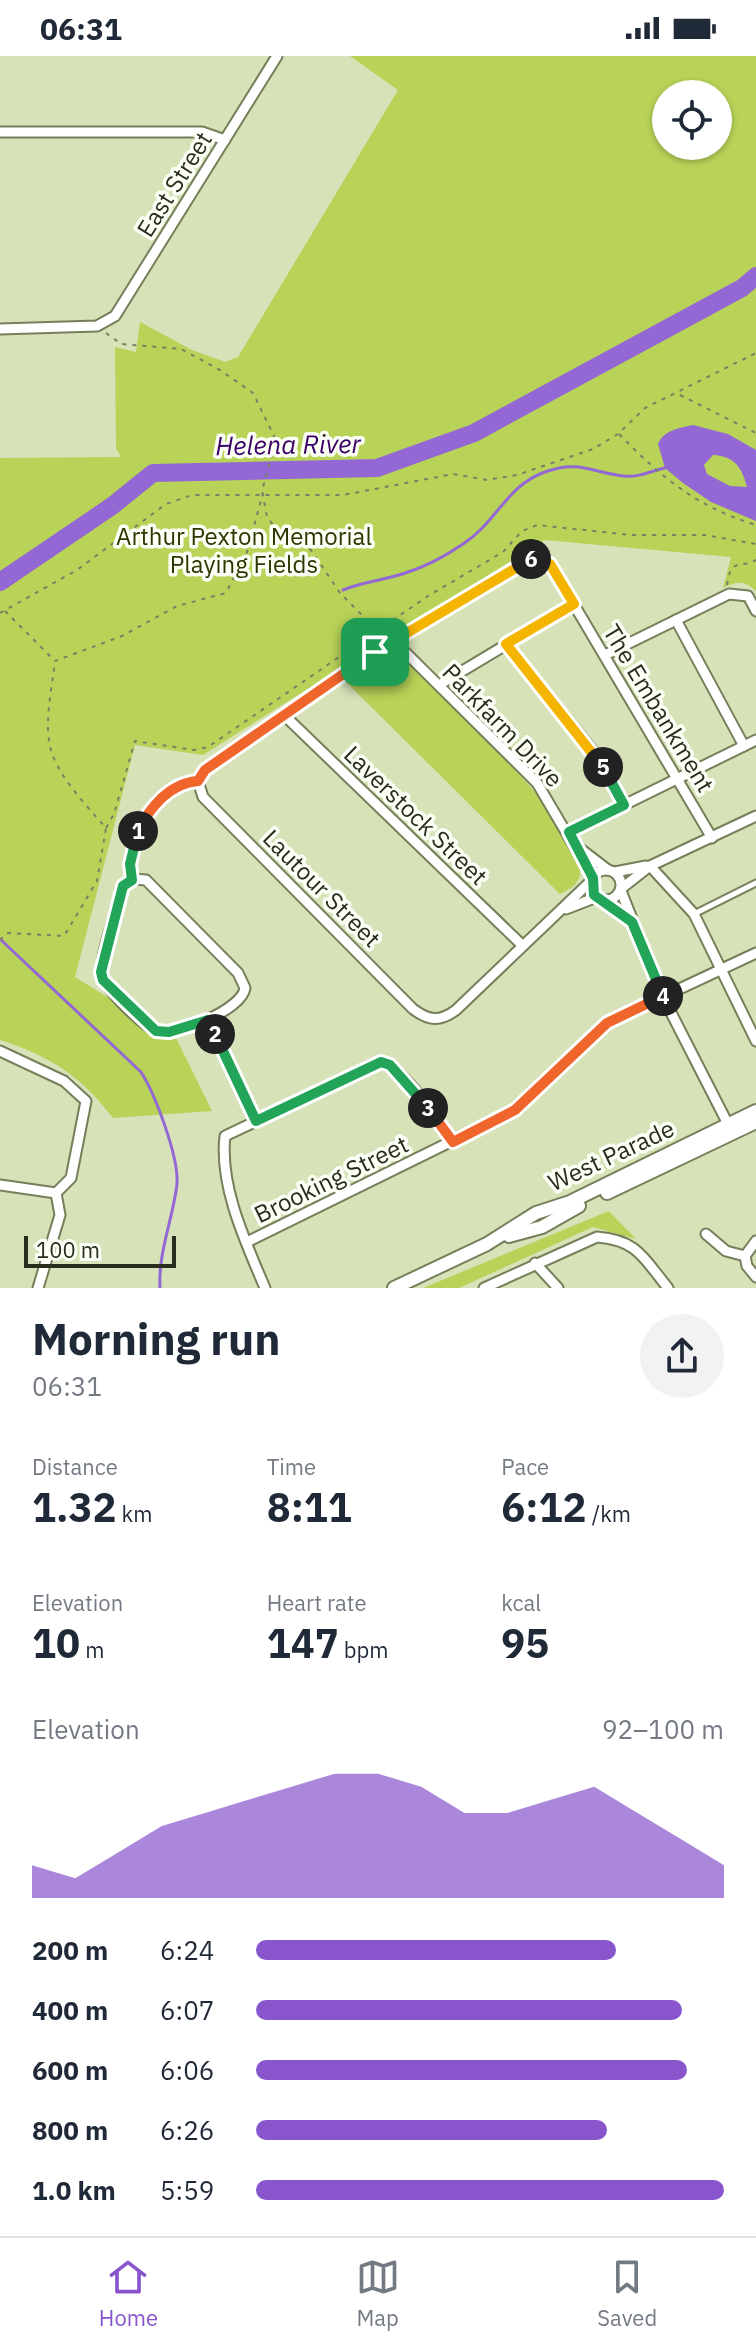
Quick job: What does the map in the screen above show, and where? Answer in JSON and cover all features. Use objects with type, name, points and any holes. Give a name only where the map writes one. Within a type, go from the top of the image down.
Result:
[{"type":"street","name":"East Street","points":[[97,326],[115,316],[277,56]]},
{"type":"street","points":[[0,132],[202,132],[225,140]]},
{"type":"street","points":[[0,329],[97,326]]},
{"type":"street","name":"The Embankment","points":[[132,880],[130,864],[134,840],[144,818],[174,787],[198,781],[205,770],[393,640],[531,559],[550,564],[712,838]]},
{"type":"street","points":[[605,655],[729,594],[748,596],[756,611]]},
{"type":"street","points":[[439,685],[574,604]]},
{"type":"street","points":[[676,620],[744,746]]},
{"type":"street","name":"Parkfarm Drive","points":[[393,640],[537,783],[569,832],[602,899],[632,922]]},
{"type":"street","points":[[506,644],[594,752],[624,805]]},
{"type":"street","name":"Laverstock Street","points":[[283,714],[522,945]]},
{"type":"street","points":[[569,832],[756,740]]},
{"type":"street","name":"Lautour Street","points":[[198,781],[203,797],[413,1009],[431,1019],[449,1015],[522,945]]},
{"type":"street","points":[[559,912],[602,899],[621,889],[650,866],[756,816]]},
{"type":"street","name":"Parkfarm Drive","points":[[575,845],[611,871],[621,889],[663,997],[730,1128]]},
{"type":"street","points":[[522,945],[592,879],[611,871],[650,866]]},
{"type":"street","points":[[650,866],[694,914],[721,970],[751,1020],[756,1041]]},
{"type":"street","points":[[132,880],[146,880],[243,980],[245,988],[240,1000],[208,1020],[169,1032],[156,1031],[103,980],[101,972],[123,886],[132,880]]},
{"type":"street","name":"Brooking Street","points":[[247,1242],[515,1110],[607,1023],[756,953]]},
{"type":"street","points":[[208,1020],[256,1121]]},
{"type":"street","points":[[0,1051],[64,1081],[86,1101],[71,1178],[56,1193]]},
{"type":"street","points":[[265,1288],[231,1196],[223,1153],[225,1136],[381,1062],[390,1065],[402,1077],[453,1142]]},
{"type":"street","name":"West Parade","points":[[394,1288],[487,1244],[536,1213],[570,1202],[730,1128],[756,1111]]},
{"type":"street","name":"West Parade","points":[[730,1128],[756,1122]]},
{"type":"street","points":[[0,1185],[56,1193]]},
{"type":"street","points":[[38,1288],[60,1215],[56,1193]]},
{"type":"street","points":[[706,1234],[726,1251],[745,1256]]},
{"type":"street","points":[[484,1288],[580,1242],[610,1238],[639,1250],[668,1288]]},
{"type":"street","points":[[756,1241],[745,1256],[747,1266],[756,1277]]},
{"type":"street","points":[[535,1263],[558,1288]]},
{"type":"lane","points":[[694,914],[756,883]]},
{"type":"path","points":[[55,661],[122,636],[177,606],[226,593],[247,552],[276,440],[253,393],[181,349],[121,344],[97,326]]},
{"type":"path","points":[[0,613],[77,570],[166,504],[192,495],[343,495],[442,475],[487,480],[517,475],[593,449],[618,434],[645,408],[756,353]]},
{"type":"path","points":[[680,393],[680,398],[756,433]]},
{"type":"path","points":[[618,434],[683,493],[724,515],[756,525]]},
{"type":"path","points":[[263,493],[267,517],[285,540],[311,550],[340,593],[362,615],[375,652]]},
{"type":"path","points":[[729,594],[729,571],[738,563],[756,560]]},
{"type":"path","points":[[4,611],[55,661]]},
{"type":"path","points":[[0,940],[7,933],[64,936],[97,881],[106,828],[74,791],[52,755],[49,722],[55,661]]},
{"type":"green space","name":"Arthur Pexton Memorial Playing Fields","points":[[350,56],[756,56],[756,591],[740,583],[723,588],[731,557],[544,540],[203,755],[135,745],[75,977],[177,1040],[212,1111],[113,1118],[89,1090],[63,1069],[34,1053],[0,1040],[0,458],[121,457],[116,448],[115,347],[136,352],[140,322],[192,350],[225,362],[238,357],[398,90]]},
{"type":"green space","points":[[382,653],[400,654],[444,697],[535,793],[559,824],[575,852],[580,874],[573,887],[560,894],[344,680]]},
{"type":"green space","points":[[609,1211],[636,1239],[593,1227],[459,1288],[423,1288]]},
{"type":"shaded area","points":[[693,425],[728,434],[756,450],[756,521],[711,502],[665,468],[658,444],[661,439],[677,429]],"holes":[[[713,455],[736,464],[747,487],[730,486],[707,474],[704,465]]]},
{"type":"waterway","name":"Helena River","points":[[0,582],[112,506],[153,473],[377,468],[474,433],[742,288],[756,276]]},
{"type":"waterway","points":[[343,590],[415,570],[450,552],[484,526],[521,486],[545,472],[576,467],[629,476],[665,468]]},
{"type":"waterway","points":[[0,939],[141,1072],[153,1095],[177,1172],[175,1197],[161,1261],[160,1288]]},
{"type":"route","points":[[531,559],[550,564],[574,604],[506,644],[594,752],[624,805],[569,832],[593,878],[591,885],[594,895],[607,901],[632,922],[663,997],[607,1023],[515,1110],[453,1142],[402,1077],[390,1065],[381,1062],[256,1121],[208,1020],[169,1032],[156,1031],[109,990],[101,972],[123,886],[132,880],[130,864],[134,840],[144,818],[174,787],[198,781],[205,770],[375,652],[531,559]]}]
